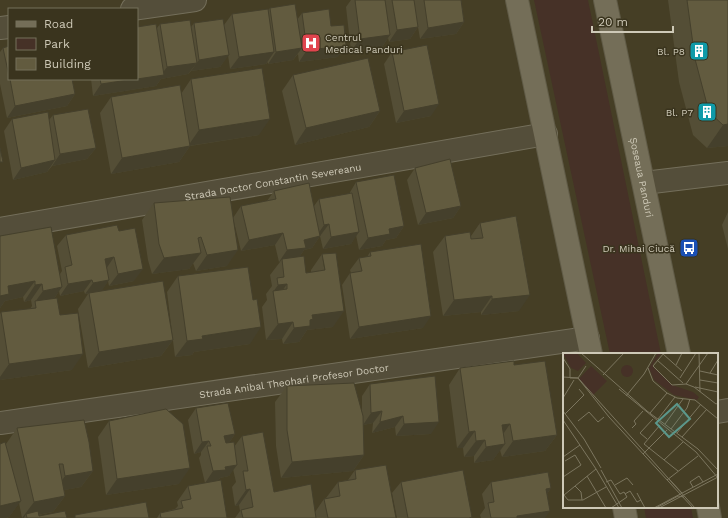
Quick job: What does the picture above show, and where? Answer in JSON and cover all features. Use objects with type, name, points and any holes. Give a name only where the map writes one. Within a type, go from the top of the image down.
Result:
[{"type":"main road","points":[[517,0],[589,346]]},
{"type":"main road","name":"Șoseaua Panduri","points":[[605,0],[679,353]]},
{"type":"main road","points":[[624,508],[626,518]]},
{"type":"main road","points":[[708,508],[710,518]]},
{"type":"street","points":[[138,8],[195,0]]},
{"type":"street","name":"Strada Doctor Constantin Severeanu","points":[[0,229],[546,134]]},
{"type":"street","points":[[644,183],[728,173]]},
{"type":"street","name":"Strada Anibal Theohari Profesor Doctor","points":[[0,423],[589,346]]},
{"type":"street","points":[[718,412],[728,410]]},
{"type":"green space","points":[[534,0],[588,0],[661,353],[610,353]]},
{"type":"green space","points":[[644,508],[691,508],[693,518],[646,518]]},
{"type":"building","points":[[355,0],[385,0],[390,35],[360,39]]},
{"type":"building","points":[[392,0],[414,0],[418,27],[397,30]]},
{"type":"building","points":[[424,0],[461,0],[464,22],[428,28]]},
{"type":"building","name":"Bl. P8","points":[[687,0],[728,0],[728,124],[723,125],[709,112],[695,59]]},
{"type":"building","points":[[295,4],[302,48],[276,52],[270,8]]},
{"type":"building","points":[[268,9],[274,52],[239,57],[232,14]]},
{"type":"building","points":[[329,9],[331,26],[344,25],[346,46],[307,50],[302,13]]},
{"type":"building","points":[[223,19],[229,55],[199,60],[194,23]]},
{"type":"building","points":[[190,20],[197,63],[167,67],[160,24]]},
{"type":"building","points":[[156,24],[164,75],[138,79],[138,27]]},
{"type":"building","points":[[427,45],[439,104],[404,111],[392,52]]},
{"type":"building","points":[[8,46],[8,71],[3,48]]},
{"type":"building","points":[[368,58],[380,111],[306,128],[293,75]]},
{"type":"building","points":[[262,68],[270,119],[199,130],[191,79]]},
{"type":"building","points":[[10,80],[72,80],[75,94],[15,106]]},
{"type":"building","points":[[100,80],[128,80],[101,84]]},
{"type":"building","points":[[180,85],[190,146],[122,158],[111,97]]},
{"type":"building","points":[[88,109],[96,148],[60,154],[53,115]]},
{"type":"building","points":[[48,112],[55,160],[21,168],[12,119]]},
{"type":"building","points":[[0,148],[3,162],[0,162]]},
{"type":"building","points":[[450,159],[461,206],[426,213],[415,168]]},
{"type":"building","points":[[394,175],[404,226],[389,229],[390,234],[368,238],[356,182]]},
{"type":"building","points":[[309,183],[320,236],[304,240],[306,248],[287,250],[283,233],[249,240],[241,206],[276,199],[274,191]]},
{"type":"building","points":[[352,193],[359,232],[331,237],[329,224],[324,225],[319,199]]},
{"type":"building","points":[[230,197],[238,250],[207,255],[201,237],[198,238],[201,253],[164,258],[159,244],[154,203]]},
{"type":"building","points":[[516,216],[530,295],[492,299],[492,296],[454,300],[445,236],[470,232],[471,239],[483,238],[480,223]]},
{"type":"building","points":[[117,225],[119,231],[135,228],[143,269],[118,274],[114,257],[105,259],[109,280],[93,283],[92,280],[68,284],[65,267],[72,265],[66,235]]},
{"type":"building","points":[[51,227],[62,287],[43,291],[42,284],[35,285],[35,281],[8,286],[9,294],[0,296],[0,236]]},
{"type":"building","points":[[421,244],[431,316],[359,327],[350,273],[362,271],[359,258],[371,256],[370,252]]},
{"type":"building","points":[[336,253],[344,311],[312,315],[313,319],[310,320],[310,326],[294,328],[293,322],[278,324],[273,291],[287,289],[287,284],[278,285],[277,278],[284,277],[282,259],[304,256],[306,273],[325,270],[322,254]]},
{"type":"building","points":[[248,267],[253,300],[257,299],[261,327],[202,336],[203,339],[187,341],[178,276]]},
{"type":"building","points":[[163,281],[173,340],[99,352],[89,293]]},
{"type":"building","points":[[57,298],[60,315],[78,313],[83,354],[9,364],[1,312],[36,308],[35,301]]},
{"type":"building","points":[[514,361],[514,365],[545,361],[557,435],[513,441],[510,424],[502,425],[505,444],[486,447],[485,440],[476,441],[475,431],[469,432],[460,368]]},
{"type":"building","points":[[435,376],[439,422],[404,424],[403,416],[380,422],[382,411],[371,413],[370,384]]},
{"type":"building","points":[[354,383],[363,416],[364,455],[292,462],[287,430],[287,386]]},
{"type":"building","points":[[228,403],[235,434],[224,436],[226,443],[234,442],[237,465],[225,467],[226,470],[213,471],[207,446],[211,446],[209,441],[202,442],[196,408]]},
{"type":"building","points":[[166,409],[183,424],[190,468],[117,479],[109,421]]},
{"type":"building","points":[[84,420],[93,471],[65,476],[63,464],[59,464],[65,496],[34,502],[17,428]]},
{"type":"building","points":[[263,432],[274,492],[311,484],[316,518],[243,518],[241,510],[253,507],[250,489],[246,490],[243,471],[248,471],[242,436]]},
{"type":"building","points":[[5,442],[21,501],[0,506],[0,444]]},
{"type":"building","points":[[386,465],[396,518],[328,518],[324,499],[340,496],[338,482],[356,479],[355,470]]},
{"type":"building","points":[[463,470],[472,517],[408,518],[401,482]]},
{"type":"building","points":[[548,472],[551,488],[546,489],[550,511],[517,516],[517,518],[491,518],[488,503],[494,502],[491,482]]},
{"type":"building","points":[[221,480],[227,518],[161,518],[160,513],[183,508],[181,501],[191,499],[188,486]]},
{"type":"building","points":[[146,502],[149,518],[75,518],[75,515]]},
{"type":"building","points":[[38,511],[39,516],[65,511],[67,518],[27,518],[26,514]]},
{"type":"place","name":"Centrul Medical Panduri","points":[[311,43]]},
{"type":"place","name":"Bl. P8","points":[[699,51]]},
{"type":"place","name":"Bl. P7","points":[[707,112]]},
{"type":"place","name":"Dr. Mihai Ciucă","points":[[689,248]]}]
